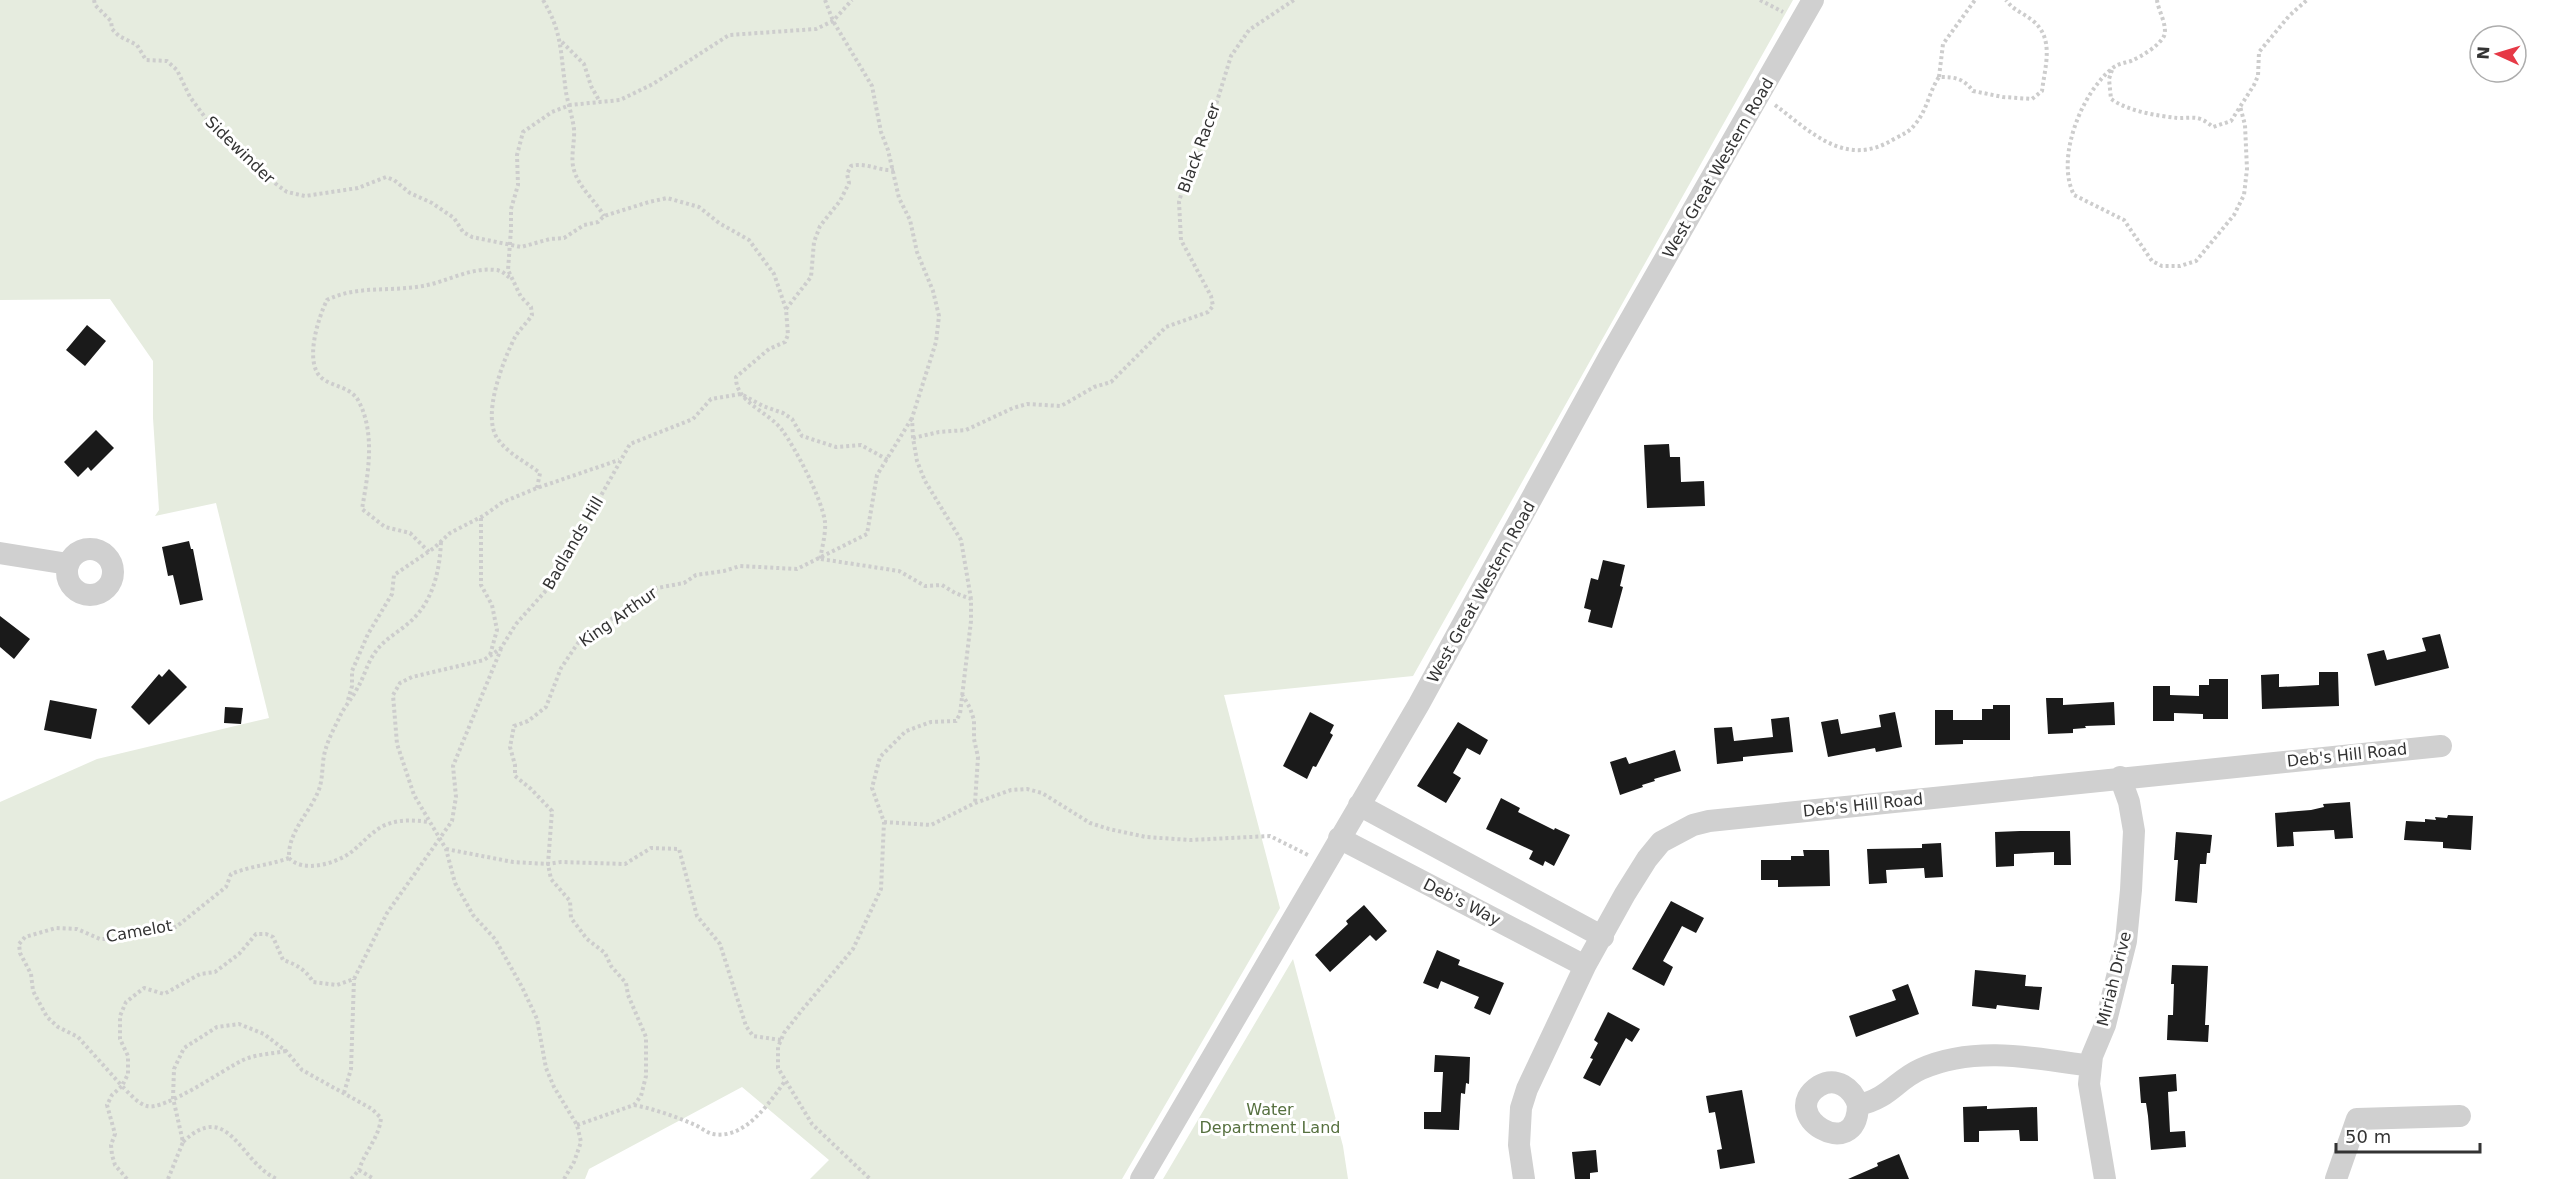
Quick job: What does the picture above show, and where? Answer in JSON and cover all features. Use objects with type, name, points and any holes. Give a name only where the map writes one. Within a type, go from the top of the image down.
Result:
[{"type":"street","name":"West Great Western Road","points":[[1141,1179],[1419,704],[1610,357],[1813,0]]},
{"type":"street","points":[[0,553],[68,564]]},
{"type":"street","name":"Deb's Hill Road","points":[[1524,1179],[1519,1145],[1521,1108],[1527,1089],[1585,966],[1647,859],[1661,842],[1693,825],[2120,777],[2441,746]]},
{"type":"street","name":"Miriah Drive","points":[[2105,1179],[2091,1103],[2091,1066],[2092,1056],[2105,1024],[2126,941],[2132,890],[2134,831],[2129,802],[2120,777]]},
{"type":"street","points":[[1359,805],[1603,937]]},
{"type":"street","name":"Deb's Way","points":[[1339,838],[1585,966]]},
{"type":"street","points":[[1858,1105],[1875,1102],[1917,1071],[1936,1062],[1968,1056],[1981,1054],[2019,1057],[2091,1066]]},
{"type":"street","points":[[2336,1179],[2357,1119],[2460,1116]]},
{"type":"path","name":"Sidewinder","points":[[94,0],[111,21],[112,29],[119,36],[137,45],[146,60],[167,61],[177,70],[189,97],[213,128],[232,146],[256,161],[276,184],[287,192],[305,196],[358,188],[386,177],[454,218],[463,232],[472,237],[521,247],[550,239],[564,238],[584,225],[598,222],[604,216],[625,208],[667,198],[699,207],[719,223],[749,240],[774,274],[786,309],[788,335],[785,342],[769,350],[736,376],[735,385],[741,394]]},
{"type":"path","points":[[543,0],[552,16],[561,41],[565,85],[574,131],[573,168],[580,186],[597,203],[604,216]]},
{"type":"path","points":[[825,0],[833,21],[872,86],[881,132],[894,170],[899,198],[910,220],[917,252],[933,291],[939,316],[936,342],[918,393],[912,418],[913,438],[917,461],[925,480],[961,540],[971,599],[971,621],[960,714],[956,721],[931,722],[906,730],[880,757],[872,788],[884,822],[881,889],[853,948],[802,1010],[778,1047],[778,1068],[812,1124],[870,1179]]},
{"type":"path","points":[[537,488],[540,473],[508,451],[497,437],[491,424],[491,409],[505,363],[516,335],[532,315],[531,307],[521,297],[508,270],[511,209],[518,185],[517,155],[523,132],[552,112],[570,105],[620,100],[653,84],[729,35],[816,29],[833,21],[852,0]]},
{"type":"path","name":"Black Racer","points":[[913,438],[939,432],[966,430],[1013,408],[1027,404],[1060,406],[1094,387],[1111,382],[1166,327],[1208,312],[1213,306],[1211,296],[1181,240],[1179,202],[1186,177],[1206,137],[1231,56],[1249,30],[1294,0]]},
{"type":"path","points":[[1760,0],[1763,4],[1801,21]]},
{"type":"path","points":[[1760,93],[1800,127],[1832,146],[1863,150],[1881,147],[1910,132],[1918,121],[1939,77],[1943,44],[1975,0]]},
{"type":"path","points":[[1939,77],[1954,77],[1965,81],[1973,91],[2003,97],[2032,99],[2042,91],[2047,44],[2041,28],[2017,12],[2006,0]]},
{"type":"path","points":[[2157,0],[2165,29],[2163,37],[2144,54],[2113,67],[2089,94],[2079,113],[2070,144],[2067,176],[2074,195],[2124,220],[2152,261],[2162,266],[2180,266],[2196,261],[2234,215],[2244,195],[2247,169],[2245,125],[2240,106]]},
{"type":"path","points":[[2113,67],[2109,79],[2111,99],[2121,106],[2176,118],[2198,117],[2213,127],[2224,125],[2231,121],[2258,76],[2259,52],[2283,22],[2307,0]]},
{"type":"path","points":[[561,41],[584,64],[591,86],[600,102]]},
{"type":"path","points":[[786,309],[812,278],[814,242],[820,226],[840,201],[849,183],[848,174],[851,166],[858,164],[880,171],[894,170]]},
{"type":"path","points":[[429,552],[410,533],[385,527],[362,509],[368,481],[368,426],[357,398],[346,388],[324,380],[318,375],[314,365],[314,344],[320,314],[327,300],[350,291],[422,286],[462,275],[495,270],[504,273],[511,280]]},
{"type":"path","points":[[741,394],[783,413],[792,420],[802,436],[836,447],[861,445],[888,460]]},
{"type":"path","points":[[741,394],[781,428],[797,455],[819,502],[825,523],[820,559]]},
{"type":"path","name":"Badlands Hill","points":[[577,1125],[554,1087],[546,1068],[537,1019],[532,1008],[495,939],[473,915],[455,883],[446,849],[414,795],[397,744],[393,695],[400,683],[412,677],[468,665],[490,656],[501,648],[516,624],[550,586],[630,444],[693,419],[711,399],[741,394]]},
{"type":"path","points":[[820,559],[867,534],[877,476],[912,418]]},
{"type":"path","points":[[347,704],[352,686],[351,671],[368,634],[392,594],[394,575],[429,552],[450,533],[481,518],[503,502],[621,459]]},
{"type":"path","points":[[481,518],[481,585],[492,605],[497,630],[490,656]]},
{"type":"path","points":[[430,822],[408,819],[383,826],[348,854],[320,864],[302,867],[289,858],[289,844],[319,790],[324,771],[325,749],[374,654],[385,641],[415,617],[427,599],[438,574],[441,541]]},
{"type":"path","points":[[820,559],[899,571],[925,586],[942,585],[971,599]]},
{"type":"path","name":"King Arthur","points":[[548,864],[552,811],[515,776],[515,765],[510,747],[514,726],[528,721],[546,707],[561,668],[578,643],[613,618],[650,597],[657,588],[684,583],[696,575],[740,566],[797,568],[820,559]]},
{"type":"path","points":[[344,1093],[351,1069],[354,979],[387,913],[452,821],[456,797],[453,766],[501,648]]},
{"type":"path","points":[[962,694],[974,720],[974,739],[978,757],[975,803]]},
{"type":"path","points":[[884,822],[931,825],[975,803],[1011,790],[1027,789],[1042,793],[1090,823],[1108,830],[1146,837],[1191,840],[1270,836],[1311,857],[1319,872]]},
{"type":"path","points":[[446,849],[513,862],[548,864],[561,862],[625,864],[651,848],[680,849],[696,916],[720,944],[746,1026],[753,1036],[782,1040]]},
{"type":"path","name":"Camelot","points":[[122,1086],[78,1036],[58,1027],[47,1017],[33,992],[31,974],[20,953],[19,944],[25,937],[56,928],[77,929],[100,939],[113,939],[141,931],[176,927],[226,887],[231,874],[245,868],[289,858]]},
{"type":"path","points":[[548,864],[551,879],[570,901],[571,918],[587,939],[605,953],[611,966],[626,983],[628,995],[646,1037],[646,1076],[641,1096],[634,1105],[577,1125],[581,1142],[574,1162],[564,1179]]},
{"type":"path","points":[[127,1179],[115,1165],[112,1155],[111,1145],[115,1134],[107,1105],[128,1074],[129,1056],[120,1040],[120,1016],[126,1002],[144,987],[164,994],[200,974],[214,972],[239,954],[256,934],[266,933],[273,937],[283,960],[295,963],[314,982],[337,985],[354,979]]},
{"type":"path","points":[[183,1142],[173,1098],[174,1069],[184,1048],[217,1027],[239,1024],[264,1034],[286,1051],[302,1070],[372,1108],[381,1118],[376,1139],[362,1160],[359,1170],[351,1179]]},
{"type":"path","points":[[122,1086],[146,1106],[160,1106],[221,1074],[240,1061],[256,1055],[286,1051]]},
{"type":"path","points":[[634,1105],[696,1125],[713,1134],[728,1133],[751,1123],[767,1108],[785,1081]]},
{"type":"path","points":[[168,1179],[183,1142],[191,1134],[206,1127],[218,1126],[227,1130],[265,1174],[277,1179]]},
{"type":"path","points":[[359,1170],[375,1179]]},
{"type":"green space","points":[[0,0],[1793,0],[1413,676],[1224,695],[1280,908],[1122,1179],[810,1179],[829,1160],[742,1087],[589,1169],[585,1179],[0,1179],[0,802],[97,759],[269,718],[216,503],[155,516],[159,510],[153,418],[153,361],[110,299],[0,300]]},
{"type":"green space","name":"Water Department Land","points":[[1293,959],[1343,1146],[1348,1179],[1163,1179]]},
{"type":"building","points":[[87,325],[106,341],[85,366],[66,350]]},
{"type":"building","points":[[96,430],[114,448],[91,471],[88,467],[78,477],[64,462]]},
{"type":"building","points":[[1669,444],[1670,457],[1680,457],[1681,482],[1704,481],[1705,506],[1647,508],[1644,445]]},
{"type":"building","points":[[189,541],[193,549],[203,600],[180,605],[173,575],[168,576],[162,547]]},
{"type":"building","points":[[1603,560],[1625,565],[1620,586],[1623,587],[1612,628],[1588,622],[1591,610],[1584,608],[1591,578],[1598,580]]},
{"type":"building","points":[[0,616],[30,639],[14,659],[0,647]]},
{"type":"building","points":[[2440,634],[2449,668],[2375,686],[2367,654],[2384,650],[2387,660],[2426,651],[2422,638]]},
{"type":"building","points":[[169,669],[187,687],[149,725],[131,707],[159,674],[162,677]]},
{"type":"building","points":[[2319,672],[2338,672],[2339,706],[2262,709],[2261,675],[2279,674],[2279,687],[2319,685]]},
{"type":"building","points":[[2209,679],[2228,679],[2228,719],[2203,719],[2203,714],[2174,713],[2174,721],[2153,721],[2153,686],[2170,686],[2170,695],[2199,696],[2199,685],[2209,685]]},
{"type":"building","points":[[2046,698],[2063,698],[2063,705],[2114,702],[2115,725],[2085,726],[2086,728],[2073,729],[2073,733],[2048,734]]},
{"type":"building","points":[[50,700],[97,709],[91,739],[44,730]]},
{"type":"building","points":[[1993,705],[2010,705],[2010,740],[1963,740],[1963,744],[1935,745],[1935,710],[1953,710],[1953,720],[1982,720],[1982,709],[1993,709]]},
{"type":"building","points":[[225,707],[243,708],[241,724],[224,723]]},
{"type":"building","points":[[1310,712],[1334,725],[1330,733],[1333,735],[1307,779],[1283,766]]},
{"type":"building","points":[[1895,712],[1902,747],[1876,752],[1875,748],[1828,757],[1821,722],[1838,719],[1841,734],[1881,727],[1879,715]]},
{"type":"building","points":[[1789,717],[1793,752],[1743,757],[1743,761],[1717,764],[1714,728],[1732,727],[1734,741],[1773,737],[1771,719]]},
{"type":"building","points":[[1458,722],[1488,740],[1480,755],[1467,748],[1453,773],[1461,778],[1446,803],[1417,786]]},
{"type":"building","points":[[1675,750],[1681,771],[1654,779],[1655,781],[1642,785],[1643,787],[1620,795],[1610,762],[1626,757],[1629,764]]},
{"type":"building","points":[[1501,798],[1520,808],[1518,812],[1554,830],[1555,828],[1570,835],[1554,866],[1545,861],[1543,866],[1529,859],[1533,851],[1486,829]]},
{"type":"building","points":[[2350,802],[2353,838],[2335,839],[2334,830],[2293,832],[2294,846],[2277,847],[2275,813],[2311,810],[2324,807],[2323,804]]},
{"type":"building","points":[[2448,815],[2473,816],[2471,850],[2443,848],[2443,842],[2404,840],[2406,821],[2425,822],[2425,819],[2436,820],[2435,817],[2447,818]]},
{"type":"building","points":[[2070,831],[2071,865],[2054,865],[2054,852],[2014,854],[2014,866],[1996,867],[1995,832]]},
{"type":"building","points":[[2176,832],[2212,835],[2206,864],[2200,864],[2197,903],[2175,901],[2178,860],[2174,860]]},
{"type":"building","points":[[1941,843],[1943,877],[1925,878],[1924,868],[1886,870],[1887,883],[1869,884],[1867,849],[1922,848],[1922,844]]},
{"type":"building","points":[[1803,850],[1829,850],[1830,886],[1778,887],[1778,880],[1761,880],[1761,860],[1791,860],[1791,856],[1804,856]]},
{"type":"building","points":[[1671,901],[1704,918],[1696,933],[1682,926],[1663,961],[1673,967],[1664,986],[1632,969]]},
{"type":"building","points":[[1364,905],[1387,931],[1376,941],[1370,935],[1330,972],[1315,955],[1348,924],[1346,921]]},
{"type":"building","points":[[1437,950],[1460,960],[1458,965],[1504,983],[1490,1015],[1474,1008],[1479,997],[1441,981],[1438,989],[1423,983]]},
{"type":"building","points":[[2172,965],[2208,966],[2205,1025],[2209,1025],[2208,1042],[2167,1040],[2168,1015],[2173,1015]]},
{"type":"building","points":[[1975,970],[2026,975],[2025,986],[2042,987],[2039,1010],[1997,1005],[1996,1009],[1972,1006]]},
{"type":"building","points":[[1908,984],[1919,1014],[1856,1037],[1849,1016],[1896,1000],[1892,990]]},
{"type":"building","points":[[1608,1012],[1640,1029],[1632,1042],[1626,1038],[1600,1086],[1583,1078],[1598,1043],[1594,1040]]},
{"type":"building","points":[[1435,1055],[1470,1057],[1469,1084],[1466,1083],[1465,1094],[1461,1093],[1459,1130],[1424,1129],[1424,1112],[1441,1112],[1443,1072],[1434,1072]]},
{"type":"building","points":[[2176,1074],[2177,1091],[2168,1092],[2170,1132],[2185,1131],[2186,1147],[2151,1150],[2146,1103],[2141,1103],[2139,1077]]},
{"type":"building","points":[[1742,1090],[1755,1163],[1720,1169],[1717,1150],[1722,1149],[1715,1112],[1709,1113],[1706,1096]]},
{"type":"building","points":[[1987,1106],[1987,1109],[2037,1107],[2038,1141],[2020,1141],[2019,1130],[1979,1131],[1979,1142],[1964,1142],[1963,1107]]},
{"type":"building","points":[[1596,1150],[1598,1172],[1590,1173],[1590,1179],[1575,1179],[1572,1152]]},
{"type":"building","points":[[1899,1154],[1909,1179],[1848,1179],[1878,1166],[1877,1163]]}]
